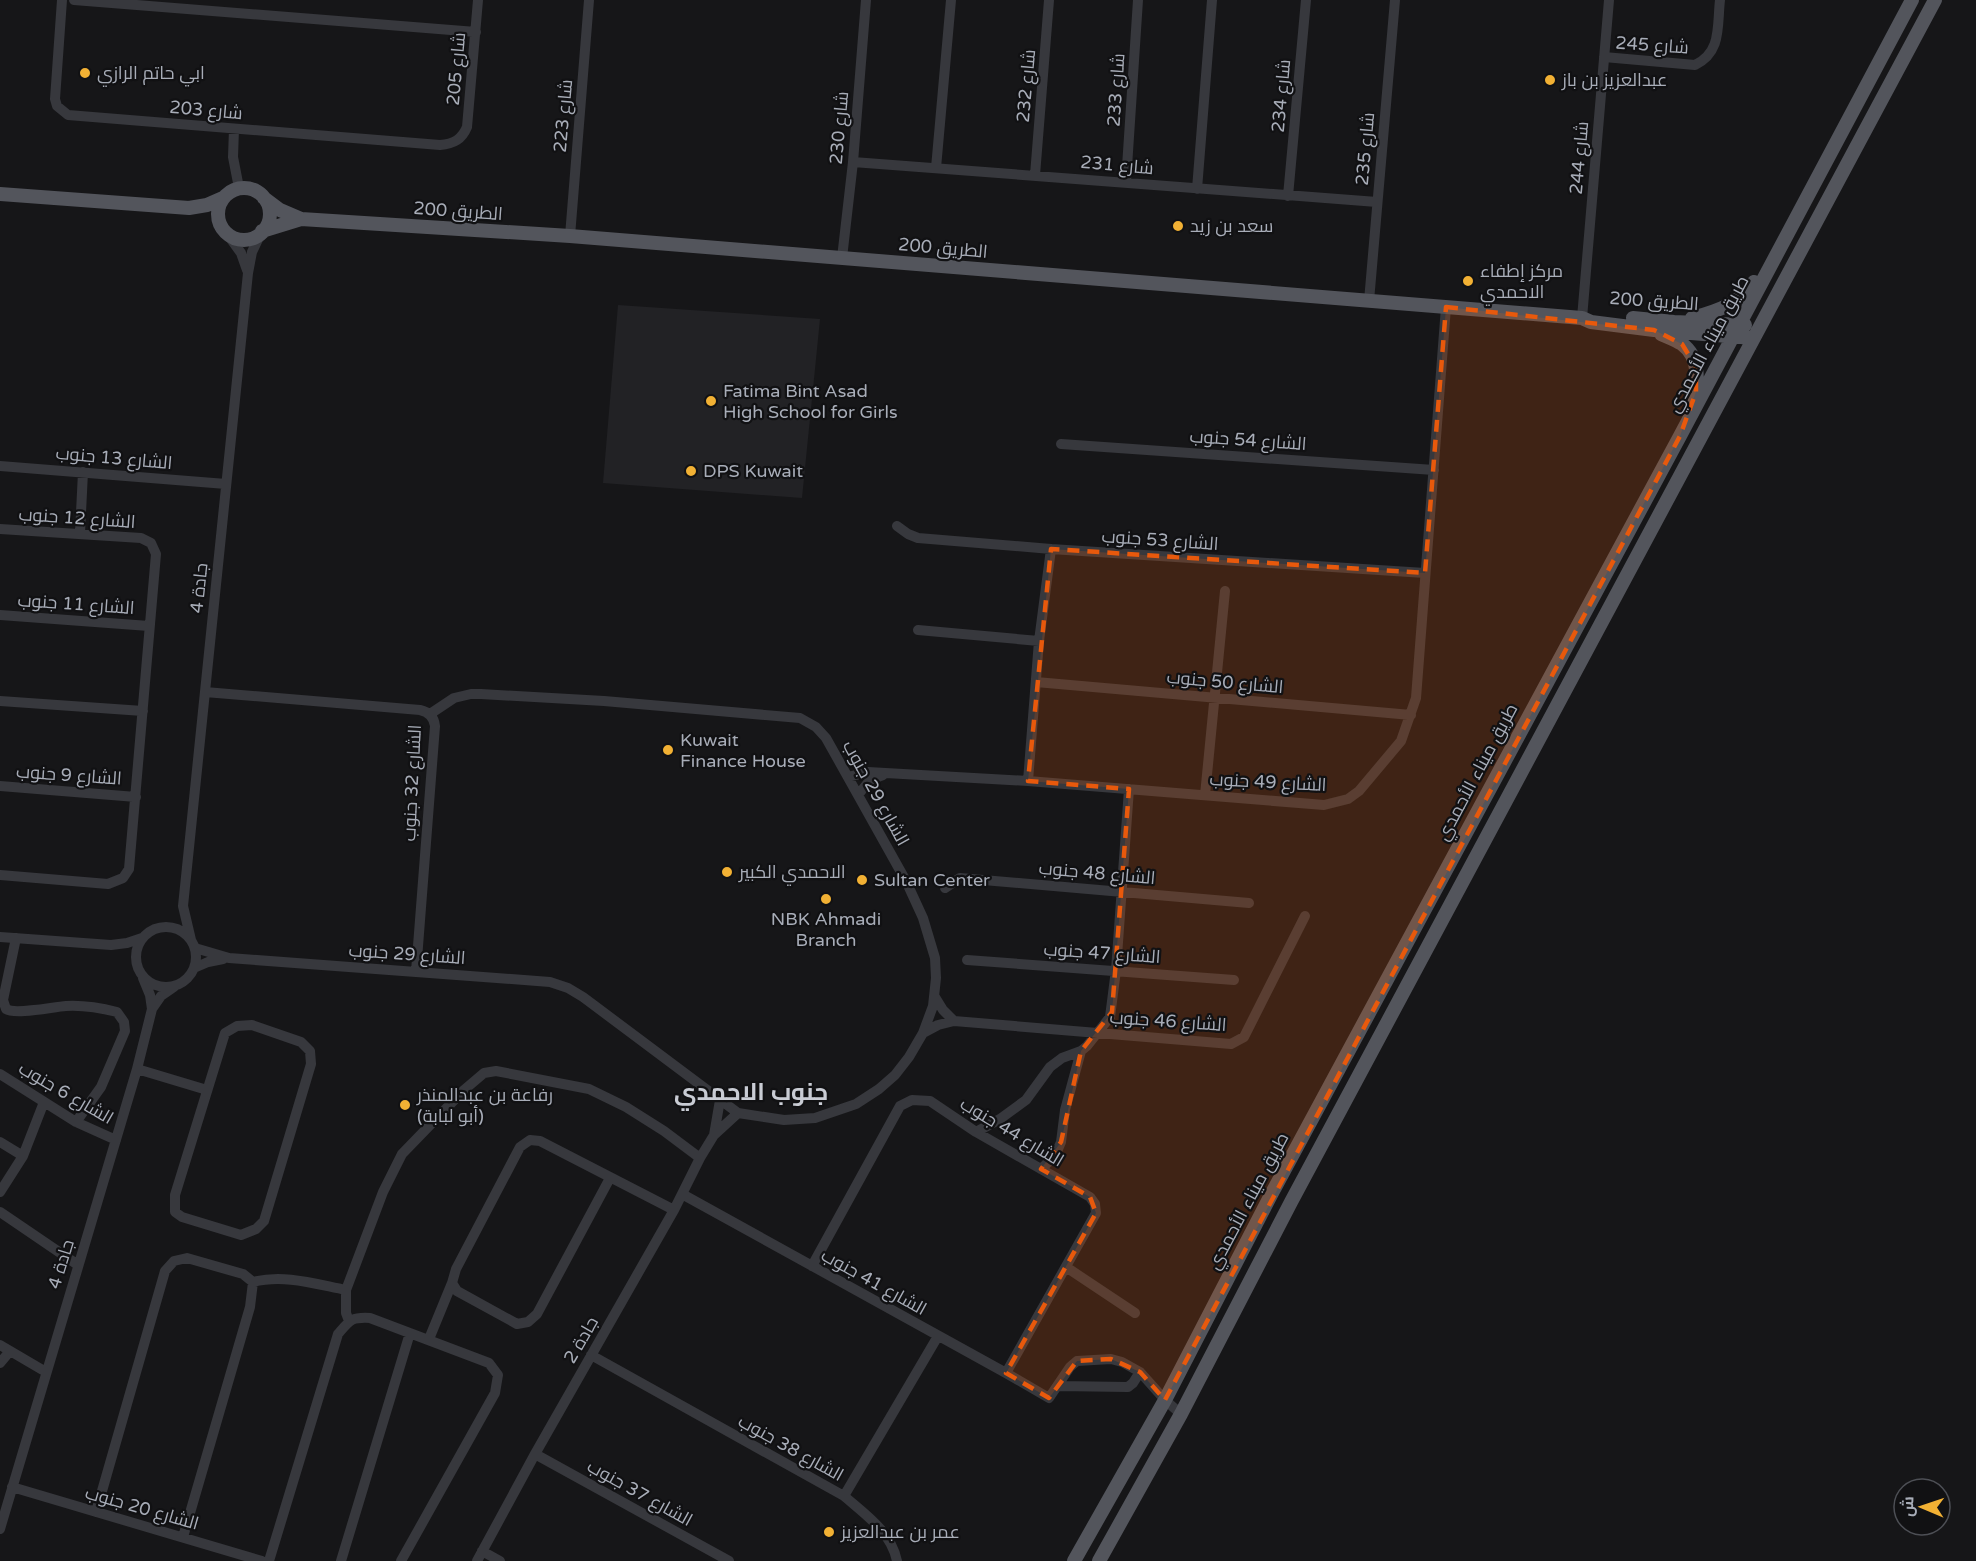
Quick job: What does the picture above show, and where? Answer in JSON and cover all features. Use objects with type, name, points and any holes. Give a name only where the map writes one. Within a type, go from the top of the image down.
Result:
[{"type":"main road","name":"طريق ميناء الأحمدي","points":[[1074,1561],[1165,1400],[1277,1183],[1912,0]]},
{"type":"main road","name":"طريق ميناء الأحمدي","points":[[1099,1561],[1181,1414],[1296,1191],[1935,0]]},
{"type":"main road","points":[[0,194],[189,208],[207,206],[239,188],[252,189],[262,196],[269,209],[269,216],[262,232],[245,240],[189,208]]},
{"type":"main road","name":"الطريق 200","points":[[262,196],[280,210],[301,219],[570,236],[1582,318],[1596,315],[1756,332]]},
{"type":"main road","points":[[223,198],[218,215],[225,230]]},
{"type":"main road","name":"الطريق 200","points":[[262,232],[301,219]]},
{"type":"main road","points":[[1674,322],[1709,314],[1730,306],[1750,287],[1784,238]]},
{"type":"main road","name":"الطريق 200","points":[[1582,318],[1591,322],[1654,330],[1735,330]]},
{"type":"main road","points":[[1654,330],[1682,344],[1690,352],[1696,367],[1698,379],[1696,392],[1680,436]]},
{"type":"street","name":"شارع 203","points":[[62,0],[55,92],[57,106],[63,112],[75,117],[440,145],[460,139]]},
{"type":"street","points":[[74,0],[476,32]]},
{"type":"street","name":"شارع 205","points":[[460,139],[467,127],[478,0]]},
{"type":"street","name":"شارع 223","points":[[570,236],[589,0]]},
{"type":"street","name":"شارع 230","points":[[842,258],[853,162],[866,0]]},
{"type":"street","points":[[936,168],[951,0]]},
{"type":"street","name":"شارع 232","points":[[1035,176],[1049,0]]},
{"type":"street","name":"شارع 233","points":[[1126,182],[1138,0]]},
{"type":"street","points":[[1197,189],[1212,0]]},
{"type":"street","name":"شارع 234","points":[[1288,196],[1306,0]]},
{"type":"street","name":"شارع 235","points":[[1369,301],[1395,0]]},
{"type":"street","name":"شارع 244","points":[[1582,318],[1609,0]]},
{"type":"street","name":"شارع 245","points":[[1604,57],[1695,65],[1705,60],[1715,47],[1720,0]]},
{"type":"street","points":[[234,129],[233,157],[239,188]]},
{"type":"street","name":"شارع 231","points":[[853,162],[1377,202]]},
{"type":"street","name":"جادة 4","points":[[225,230],[241,253],[248,273]]},
{"type":"street","name":"جادة 4","points":[[193,944],[183,906],[248,273],[252,252],[262,232]]},
{"type":"street","name":"الشارع 49 جنوب","points":[[848,777],[868,772],[1028,781],[1324,805],[1347,799],[1359,791],[1401,741],[1416,698],[1446,307]]},
{"type":"street","name":"الشارع 54 جنوب","points":[[1061,444],[1434,470]]},
{"type":"street","name":"الشارع 13 جنوب","points":[[0,466],[226,484]]},
{"type":"street","points":[[80,533],[83,472]]},
{"type":"street","name":"الشارع 53 جنوب","points":[[897,526],[918,538],[1051,549],[1425,573]]},
{"type":"street","name":"الشارع 12 جنوب","points":[[0,529],[141,538],[151,543],[156,554],[149,626]]},
{"type":"street","points":[[1028,781],[1039,641],[1051,549]]},
{"type":"street","points":[[1205,795],[1225,591]]},
{"type":"street","name":"الشارع 11 جنوب","points":[[0,615],[149,626]]},
{"type":"street","points":[[0,875],[108,884],[123,878],[129,869],[149,626]]},
{"type":"street","points":[[918,630],[1039,641]]},
{"type":"street","name":"الشارع 50 جنوب","points":[[1036,682],[1411,715]]},
{"type":"street","name":"الشارع 32 جنوب","points":[[205,692],[420,710],[430,714],[435,726],[417,972]]},
{"type":"street","name":"الشارع 29 جنوب","points":[[193,944],[229,957],[550,982],[568,988],[583,997],[738,1113],[784,1120],[815,1118],[856,1104],[895,1075],[909,1057],[923,1033],[935,997],[934,958],[924,918],[906,880],[856,791],[826,738],[816,727],[800,718],[615,702],[471,694],[449,700],[430,714]]},
{"type":"street","points":[[0,701],[143,711]]},
{"type":"street","points":[[856,791],[870,780],[886,774]]},
{"type":"street","name":"الشارع 9 جنوب","points":[[0,786],[136,796]]},
{"type":"street","points":[[976,1132],[1000,1119],[1026,1100],[1050,1067],[1062,1058],[1081,1051],[1108,1022],[1112,1012],[1116,970],[1129,789]]},
{"type":"street","name":"الشارع 48 جنوب","points":[[945,888],[960,878],[1249,903]]},
{"type":"street","points":[[166,927],[183,906]]},
{"type":"street","name":"الشارع 46 جنوب","points":[[923,1033],[938,1025],[954,1021],[1231,1044],[1244,1037],[1305,915]]},
{"type":"street","points":[[0,937],[111,945],[127,943],[142,938],[149,932],[166,927],[176,928],[185,933],[193,944],[196,958],[194,969],[182,983],[161,996],[152,1009]]},
{"type":"street","points":[[16,938],[3,1000],[6,1010],[14,1012],[81,1006],[117,1012],[124,1022],[125,1031],[101,1087],[76,1122]]},
{"type":"street","points":[[142,938],[135,960],[143,978],[157,986],[174,987]]},
{"type":"street","points":[[111,945],[127,952],[135,960]]},
{"type":"street","name":"الشارع 29 جنوب","points":[[194,969],[208,962],[229,957]]},
{"type":"street","name":"الشارع 47 جنوب","points":[[967,960],[1234,980]]},
{"type":"street","name":"جادة 4","points":[[0,1529],[3,1504],[12,1487],[137,1069],[152,1009],[150,995],[143,978]]},
{"type":"street","points":[[935,997],[954,1021]]},
{"type":"street","points":[[252,1025],[302,1042],[310,1051],[311,1064],[264,1221],[256,1229],[241,1234],[182,1217],[175,1212],[175,1195],[207,1090],[225,1033],[237,1026],[252,1025]]},
{"type":"street","points":[[1041,1169],[1055,1155],[1061,1142],[1065,1110],[1081,1051]]},
{"type":"street","points":[[137,1069],[207,1090]]},
{"type":"street","points":[[349,1321],[346,1313],[346,1290],[383,1192],[402,1154],[464,1090],[484,1073],[496,1071],[589,1089],[626,1107],[664,1131],[700,1158]]},
{"type":"street","name":"الشارع 6 جنوب","points":[[0,1074],[76,1122],[116,1140]]},
{"type":"street","name":"جادة 2","points":[[714,1136],[720,1100]]},
{"type":"street","name":"الشارع 44 جنوب","points":[[812,1266],[900,1106],[912,1100],[930,1101],[976,1132],[1090,1197],[1095,1204],[1096,1213],[1006,1372]]},
{"type":"street","points":[[0,1192],[23,1156],[44,1101]]},
{"type":"street","name":"جادة 2","points":[[480,1556],[535,1454],[674,1210],[700,1158],[714,1136],[738,1113]]},
{"type":"street","points":[[429,1339],[456,1269],[520,1147],[530,1140],[540,1141],[674,1210]]},
{"type":"street","points":[[0,1142],[23,1156]]},
{"type":"street","points":[[452,1283],[457,1291],[516,1323],[528,1322],[537,1314],[610,1178]]},
{"type":"street","name":"الشارع 41 جنوب","points":[[682,1194],[1006,1372],[1049,1398],[1058,1386]]},
{"type":"street","points":[[0,1212],[78,1265]]},
{"type":"street","points":[[96,1512],[165,1271],[174,1261],[187,1258],[243,1274],[253,1282]]},
{"type":"street","points":[[1066,1267],[1135,1313]]},
{"type":"street","points":[[253,1282],[268,1278],[285,1278],[346,1290]]},
{"type":"street","points":[[183,1538],[250,1307],[253,1282]]},
{"type":"street","points":[[269,1561],[338,1334],[355,1317],[370,1318],[489,1363],[498,1375],[495,1393],[401,1561]]},
{"type":"street","points":[[341,1561],[410,1333]]},
{"type":"street","name":"الشارع 38 جنوب","points":[[591,1355],[844,1496],[938,1336]]},
{"type":"street","points":[[0,1363],[5,1348],[46,1372]]},
{"type":"street","points":[[1058,1386],[1070,1367],[1077,1361],[1111,1359],[1140,1372],[1181,1414]]},
{"type":"street","points":[[1058,1386],[1128,1387],[1140,1372]]},
{"type":"street","name":"الشارع 37 جنوب","points":[[535,1454],[729,1561]]},
{"type":"street","name":"الشارع 20 جنوب","points":[[12,1487],[262,1561]]},
{"type":"street","points":[[844,1496],[886,1534],[897,1561]]},
{"type":"street","points":[[480,1556],[500,1561]]},
{"type":"highlighted area","points":[[1446,307],[1654,330],[1682,344],[1696,367],[1696,392],[1680,436],[1165,1400],[1140,1372],[1111,1359],[1077,1361],[1049,1398],[1006,1373],[1096,1213],[1090,1197],[1041,1169],[1061,1142],[1081,1051],[1112,1012],[1129,789],[1028,781],[1051,549],[1425,573]]},
{"type":"shaded area","name":"Fatima Bint Asad High School for Girls","points":[[618,305],[820,319],[802,498],[603,483]]},
{"type":"place","name":"ابي حاتم الرازي","points":[[85,73]]},
{"type":"place","name":"عبدالعزيز بن باز","points":[[1550,80]]},
{"type":"place","name":"سعد بن زيد","points":[[1178,226]]},
{"type":"place","name":"مركز إطفاء الاحمدي","points":[[1468,281]]},
{"type":"place","name":"Fatima Bint Asad High School for Girls","points":[[711,401]]},
{"type":"place","name":"DPS Kuwait","points":[[691,471]]},
{"type":"place","name":"Kuwait Finance House","points":[[668,750]]},
{"type":"place","name":"الاحمدي الكبير","points":[[727,872]]},
{"type":"place","name":"Sultan Center","points":[[862,880]]},
{"type":"place","name":"NBK Ahmadi Branch","points":[[826,899]]},
{"type":"place","name":"رفاعة بن عبدالمنذر (أبو لبابة)","points":[[405,1105]]},
{"type":"place","name":"عمر بن عبدالعزيز","points":[[829,1532]]},
{"type":"district","name":"جنوب الاحمدي","points":[[751,1092]]}]
